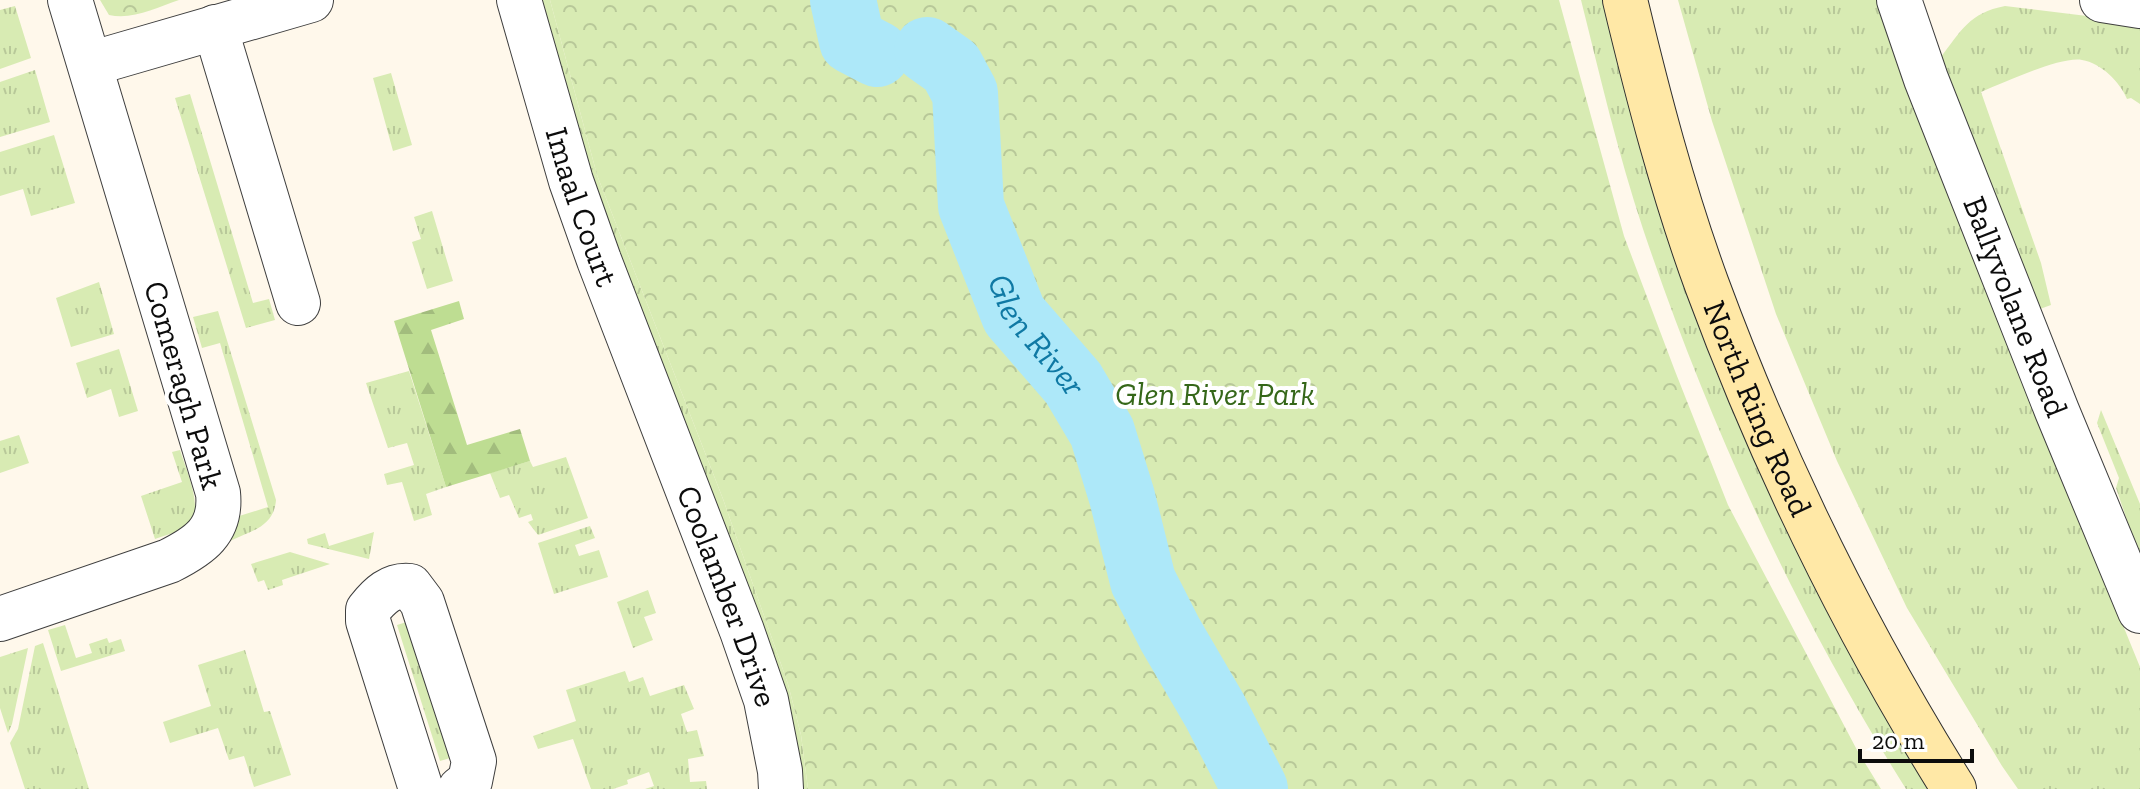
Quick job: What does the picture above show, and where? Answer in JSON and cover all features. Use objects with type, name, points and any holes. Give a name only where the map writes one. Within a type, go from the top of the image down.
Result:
[{"type":"main road","name":"North Ring Road","points":[[1625,0],[1673,180],[1707,283],[1751,396],[1801,511],[1856,621],[1954,789]]},
{"type":"street","name":"Comeragh Park","points":[[0,619],[169,561],[191,550],[203,541],[211,529],[219,505],[218,493],[70,0]]},
{"type":"street","name":"Imaal Court","points":[[519,0],[571,181],[657,410]]},
{"type":"street","points":[[2102,0],[2140,6]]},
{"type":"street","name":"Ballyvolane Road","points":[[1909,3],[1926,79],[2051,397],[2140,611]]},
{"type":"street","points":[[90,64],[283,4]]},
{"type":"street","points":[[215,27],[298,303]]},
{"type":"street","name":"Coolamber Drive","points":[[657,410],[766,700],[781,789]]},
{"type":"street","points":[[421,789],[368,621],[368,610],[383,593],[402,585],[410,586],[422,602],[474,761],[470,781],[460,789]]},
{"type":"green space","points":[[100,0],[179,0],[144,12],[118,16],[109,15]]},
{"type":"green space","points":[[537,0],[550,0],[597,175],[723,499],[788,684],[801,735],[808,789],[797,789],[599,217]]},
{"type":"green space","name":"Glen River Park","points":[[550,0],[1559,0],[1624,236],[1728,505],[1857,750],[1881,789],[808,789],[801,735],[788,684],[723,499],[597,175]]},
{"type":"green space","points":[[1581,0],[1602,0],[1638,136],[1679,271],[1715,369],[1764,482],[1853,661],[1930,789],[1906,789],[1866,723],[1792,587],[1726,446],[1696,375],[1643,229],[1617,144]]},
{"type":"green space","points":[[1678,0],[1880,0],[2056,461],[2140,667],[2140,789],[2018,789],[1907,608],[1837,461],[1776,314],[1712,121]]},
{"type":"green space","points":[[15,6],[31,58],[0,69],[0,10]]},
{"type":"green space","points":[[2005,6],[2140,26],[2140,104],[2127,99],[2115,80],[2103,69],[2082,60],[2047,66],[1981,92],[2041,263],[2051,305],[2037,310],[1940,58],[1974,18]]},
{"type":"green space","points":[[35,70],[50,122],[0,137],[0,82]]},
{"type":"green space","points":[[391,73],[412,145],[393,151],[373,78]]},
{"type":"green space","points":[[190,94],[253,303],[269,299],[275,320],[246,328],[175,98]]},
{"type":"green space","points":[[54,135],[75,203],[31,216],[23,189],[0,196],[0,152]]},
{"type":"green space","points":[[432,211],[453,281],[427,289],[412,242],[421,239],[414,217]]},
{"type":"green space","points":[[99,282],[114,334],[71,347],[56,298]]},
{"type":"green space","points":[[459,301],[464,319],[431,330],[467,445],[520,429],[530,461],[446,487],[394,321]]},
{"type":"green space","points":[[218,311],[276,500],[266,522],[230,541],[236,517],[268,507],[220,343],[202,348],[193,317]]},
{"type":"green space","points":[[119,349],[138,411],[119,417],[111,389],[87,398],[76,363]]},
{"type":"green space","points":[[409,371],[446,487],[426,494],[432,515],[414,521],[402,482],[387,485],[384,474],[414,465],[407,443],[388,448],[366,383]]},
{"type":"green space","points":[[2101,410],[2140,504],[2140,558],[2116,488],[2119,478],[2097,423]]},
{"type":"green space","points":[[19,435],[29,463],[0,473],[0,441]]},
{"type":"green space","points":[[180,450],[192,487],[194,516],[182,529],[155,539],[141,496],[182,482],[172,452]]},
{"type":"green space","points":[[566,457],[588,518],[538,535],[528,522],[533,520],[531,514],[519,518],[509,495],[500,498],[490,473],[530,461],[533,467]]},
{"type":"green space","points":[[590,526],[595,538],[575,545],[579,556],[599,550],[608,577],[554,594],[538,543]]},
{"type":"green space","points":[[374,532],[369,559],[308,544],[307,539],[325,533],[329,546]]},
{"type":"green space","points":[[290,552],[330,564],[282,580],[283,585],[268,590],[264,580],[258,582],[251,564]]},
{"type":"green space","points":[[648,590],[656,613],[644,617],[653,640],[633,648],[617,602]]},
{"type":"green space","points":[[413,620],[457,756],[440,761],[397,625]]},
{"type":"green space","points":[[65,625],[76,658],[92,653],[89,644],[107,638],[109,643],[121,639],[125,651],[61,671],[48,630]]},
{"type":"green space","points":[[43,643],[89,789],[25,789],[10,743],[18,729],[35,646]]},
{"type":"green space","points":[[28,648],[8,733],[0,708],[0,657]]},
{"type":"green space","points":[[245,650],[264,712],[270,711],[291,775],[254,787],[244,756],[229,760],[218,728],[170,743],[163,722],[211,706],[198,665]]},
{"type":"green space","points":[[625,671],[629,682],[643,677],[650,696],[684,685],[694,709],[681,714],[687,732],[697,730],[704,756],[688,759],[690,782],[706,781],[707,789],[645,789],[654,786],[649,772],[613,789],[591,789],[573,739],[538,749],[533,736],[576,721],[566,690]]},
{"type":"waterway","name":"Glen River","points":[[843,0],[852,41],[877,54]]},
{"type":"waterway","name":"Glen River","points":[[927,50],[951,67],[965,93],[971,206],[1014,315],[1073,383],[1102,432],[1143,581],[1255,789]]}]
